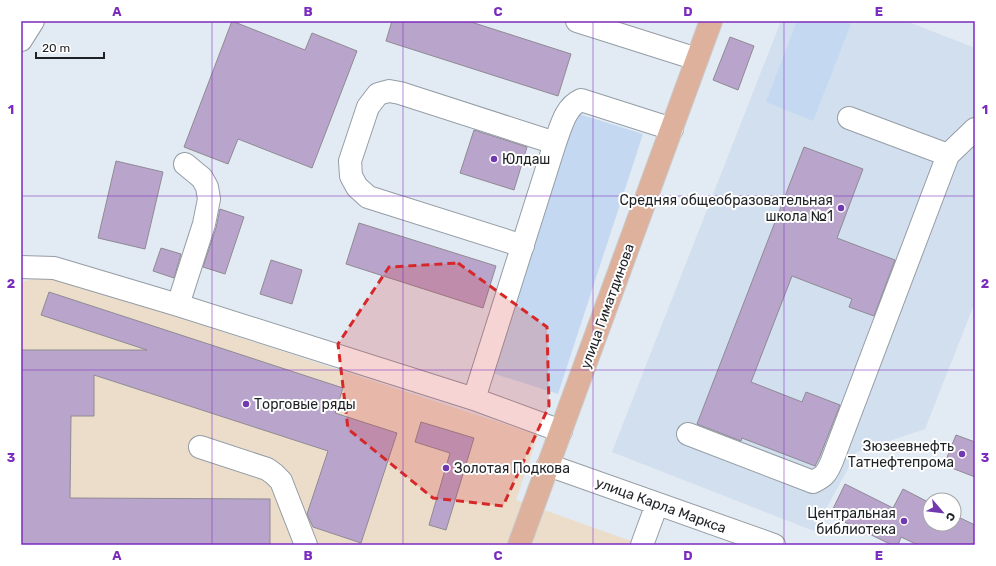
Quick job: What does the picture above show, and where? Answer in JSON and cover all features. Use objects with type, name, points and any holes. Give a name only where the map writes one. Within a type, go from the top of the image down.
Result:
[{"type":"main road","name":"улица Гиматдинова","points":[[519,545],[711,21]]},
{"type":"street","points":[[21,40],[33,21]]},
{"type":"street","points":[[577,21],[697,59]]},
{"type":"street","points":[[522,246],[368,197],[357,187],[351,176],[350,161],[368,107],[378,94],[389,91],[400,93],[556,143]]},
{"type":"street","points":[[474,398],[563,119],[569,110],[576,102],[581,100],[672,129]]},
{"type":"street","points":[[849,118],[948,155]]},
{"type":"street","points":[[688,434],[813,482],[822,477],[829,470],[948,155],[975,129]]},
{"type":"street","points":[[178,305],[204,224],[209,199],[207,188],[202,178],[186,164]]},
{"type":"street","points":[[21,267],[54,268],[178,305],[474,398],[561,431]]},
{"type":"street","points":[[200,447],[267,469],[274,474],[280,481],[285,492],[306,545]]},
{"type":"street","name":"улица Карла Маркса","points":[[548,465],[774,545]]},
{"type":"street","points":[[642,545],[658,504]]},
{"type":"highlighted area","points":[[458,263],[547,327],[549,406],[503,506],[433,498],[348,429],[338,344],[389,267]]},
{"type":"shaded area","name":"Средняя общеобразовательная школа №1","points":[[781,21],[906,21],[975,48],[975,302],[925,429],[857,452],[814,531],[612,452]]},
{"type":"shaded area","points":[[797,21],[844,21],[851,24],[813,121],[766,102]]},
{"type":"shaded area","points":[[576,113],[643,134],[558,394],[492,373]]},
{"type":"shaded area","points":[[49,275],[538,435],[516,500],[642,545],[21,545],[21,282]]},
{"type":"building","points":[[232,21],[305,50],[312,33],[357,51],[312,168],[238,139],[228,164],[184,147]]},
{"type":"building","points":[[392,21],[468,21],[571,54],[558,96],[386,41]]},
{"type":"building","points":[[730,37],[754,46],[738,90],[713,80]]},
{"type":"building","points":[[474,130],[527,147],[514,190],[460,173]]},
{"type":"building","points":[[804,147],[863,169],[837,238],[895,260],[874,316],[849,307],[852,299],[792,276],[751,382],[802,402],[806,392],[840,405],[815,466],[742,438],[741,441],[697,424]]},
{"type":"building","points":[[116,161],[163,172],[145,249],[98,238]]},
{"type":"building","points":[[220,209],[244,217],[225,274],[203,267],[216,228]]},
{"type":"building","points":[[359,223],[496,266],[483,308],[346,264]]},
{"type":"building","points":[[161,248],[181,254],[174,278],[153,271]]},
{"type":"building","points":[[271,260],[302,270],[292,304],[260,294]]},
{"type":"building","points":[[49,292],[343,388],[335,413],[397,433],[361,543],[313,527],[307,514],[328,451],[94,375],[94,416],[71,416],[70,498],[270,499],[270,545],[21,545],[21,350],[147,350],[41,315]]},
{"type":"building","points":[[421,422],[474,438],[446,530],[429,525],[450,453],[415,442]]},
{"type":"building","name":"Зюзеевнефть Татнефтепрома","points":[[956,435],[975,442],[975,477],[944,465]]},
{"type":"building","points":[[845,484],[893,508],[903,489],[922,499],[922,532],[962,532],[962,519],[975,525],[975,545],[918,545],[901,537],[898,545],[892,545],[830,515]]},
{"type":"place","name":"Юлдаш","points":[[494,159]]},
{"type":"place","name":"Средняя общеобразовательная школа №1","points":[[841,208]]},
{"type":"place","name":"Торговые ряды","points":[[246,404]]},
{"type":"place","name":"Зюзеевнефть Татнефтепрома","points":[[962,454]]},
{"type":"place","name":"Золотая Подкова","points":[[446,468]]},
{"type":"place","name":"Центральная библиотека","points":[[904,521]]}]
